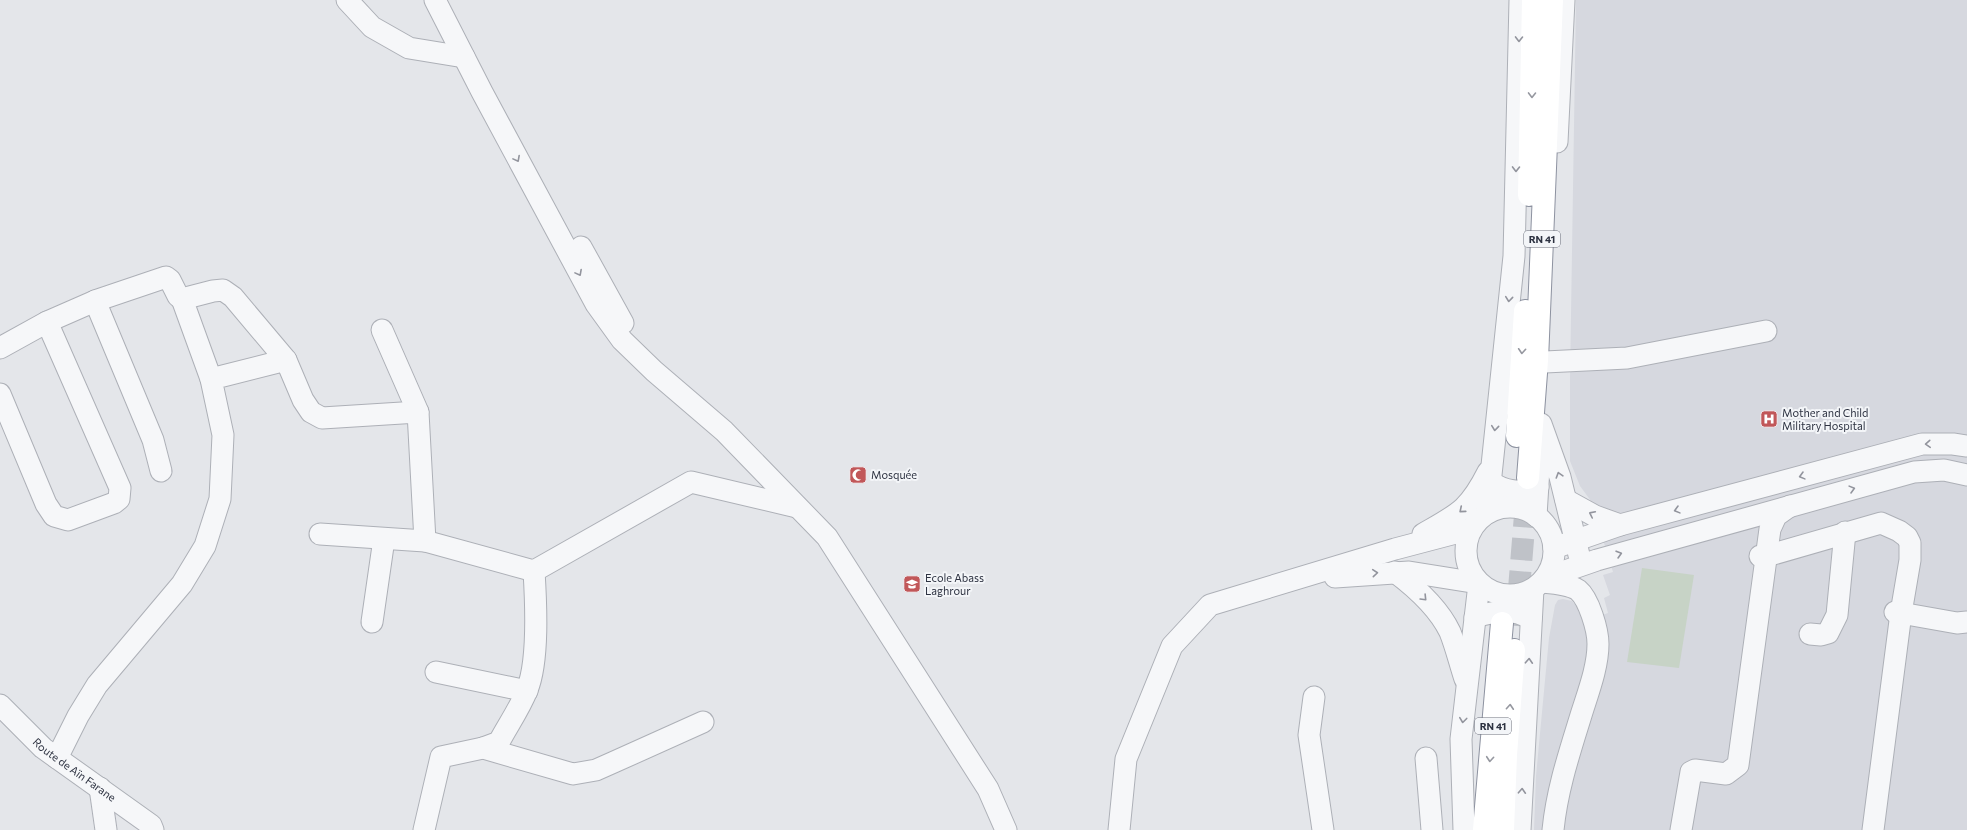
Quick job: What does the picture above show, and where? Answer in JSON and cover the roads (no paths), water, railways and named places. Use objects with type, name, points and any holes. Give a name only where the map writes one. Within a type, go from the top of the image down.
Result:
[{"type":"highway","name":"RN 41","points":[[1527,481],[1528,262],[1533,0]]},
{"type":"highway","name":"RN 41","points":[[1527,481],[1537,360],[1552,0]]},
{"type":"highway","name":"RN 41","points":[[1484,830],[1516,623]]},
{"type":"highway","name":"RN 41","points":[[1503,830],[1506,754],[1516,623]]},
{"type":"street","points":[[347,0],[372,27],[409,48],[464,57]]},
{"type":"street","points":[[435,0],[464,57],[496,105],[628,331],[654,371],[724,431],[827,536],[988,789],[1006,830]]},
{"type":"street","points":[[450,0],[496,105]]},
{"type":"street","points":[[1487,512],[1514,256],[1520,0]]},
{"type":"street","points":[[1490,473],[1499,488],[1521,492],[1527,481],[1542,424],[1564,0]]},
{"type":"street","points":[[0,348],[47,322],[95,301],[166,277],[170,280],[178,296],[182,298],[211,379],[223,435],[220,499],[205,546],[182,584],[97,685],[78,716],[57,758]]},
{"type":"street","points":[[182,298],[223,290],[233,297],[286,360],[303,400],[311,412],[322,418],[418,412]]},
{"type":"street","points":[[95,301],[152,440],[161,471]]},
{"type":"street","points":[[0,394],[46,504],[54,516],[68,520],[114,503],[119,499],[120,488],[47,322]]},
{"type":"street","points":[[382,330],[418,412],[425,541]]},
{"type":"street","points":[[1545,362],[1627,358],[1766,331]]},
{"type":"street","points":[[211,379],[286,360]]},
{"type":"street","points":[[1542,424],[1560,477],[1581,565],[1604,638],[1604,651],[1601,664],[1594,673]]},
{"type":"street","points":[[1554,548],[1620,525],[1922,444],[1953,444],[1967,446]]},
{"type":"street","points":[[1294,580],[1409,572],[1478,583],[1499,595],[1511,596],[1522,594],[1540,583],[1581,565],[1751,516],[1914,472],[1944,470],[1967,475]]},
{"type":"street","points":[[1395,550],[1459,513],[1467,506],[1490,473]]},
{"type":"street","points":[[1527,481],[1536,516]]},
{"type":"street","points":[[320,534],[425,541],[534,571],[691,482],[798,507]]},
{"type":"street","points":[[1566,500],[1595,516],[1620,525]]},
{"type":"street","points":[[1674,830],[1683,766],[1686,764],[1722,765],[1729,762],[1734,753],[1763,559],[1770,529],[1774,518],[1781,511],[1794,505]]},
{"type":"street","points":[[1464,830],[1461,739],[1478,583],[1470,571],[1465,557],[1466,543],[1470,529],[1478,520],[1487,512],[1504,507],[1521,508],[1536,516],[1548,530],[1554,548],[1550,569],[1516,623],[1520,830]]},
{"type":"street","points":[[1681,830],[1691,772],[1694,770],[1726,774],[1734,769],[1739,761],[1763,559],[1764,531],[1761,522],[1751,516]]},
{"type":"street","points":[[1763,559],[1842,537],[1881,523],[1893,527],[1907,537],[1911,548],[1910,560],[1898,609],[1867,830]]},
{"type":"street","points":[[1119,830],[1126,759],[1172,646],[1210,605],[1470,529]]},
{"type":"street","points":[[1810,634],[1821,635],[1828,633],[1833,621],[1830,612],[1842,537]]},
{"type":"street","points":[[372,622],[384,539]]},
{"type":"street","points":[[424,830],[440,757],[483,748],[499,742],[527,691],[532,672],[535,627],[536,605],[534,571]]},
{"type":"street","points":[[1395,572],[1414,586],[1429,602],[1449,631],[1467,687]]},
{"type":"street","points":[[1540,583],[1571,587],[1578,590],[1584,597],[1598,636],[1594,673],[1560,786],[1553,830]]},
{"type":"street","points":[[1898,609],[1951,615],[1967,612]]},
{"type":"street","points":[[1898,609],[1957,623],[1967,622]]},
{"type":"street","points":[[1873,830],[1898,609]]},
{"type":"street","points":[[1475,616],[1509,610],[1522,613],[1516,623]]},
{"type":"street","points":[[436,672],[527,691]]},
{"type":"street","points":[[1314,697],[1309,735],[1323,830]]},
{"type":"street","name":"Route de Aïn Farane","points":[[0,705],[43,748],[151,825],[153,830]]},
{"type":"street","points":[[483,748],[573,774],[602,767],[703,722]]},
{"type":"street","points":[[1426,758],[1432,830]]},
{"type":"street","points":[[100,788],[106,830]]},
{"type":"tunnel","points":[[1516,626],[1528,478]]},
{"type":"place","name":"Mother and Child Military Hospital","points":[[1769,419]]},
{"type":"place","name":"Mosquée","points":[[858,475]]},
{"type":"place","name":"Ecole Abass Laghrour","points":[[912,584]]}]
